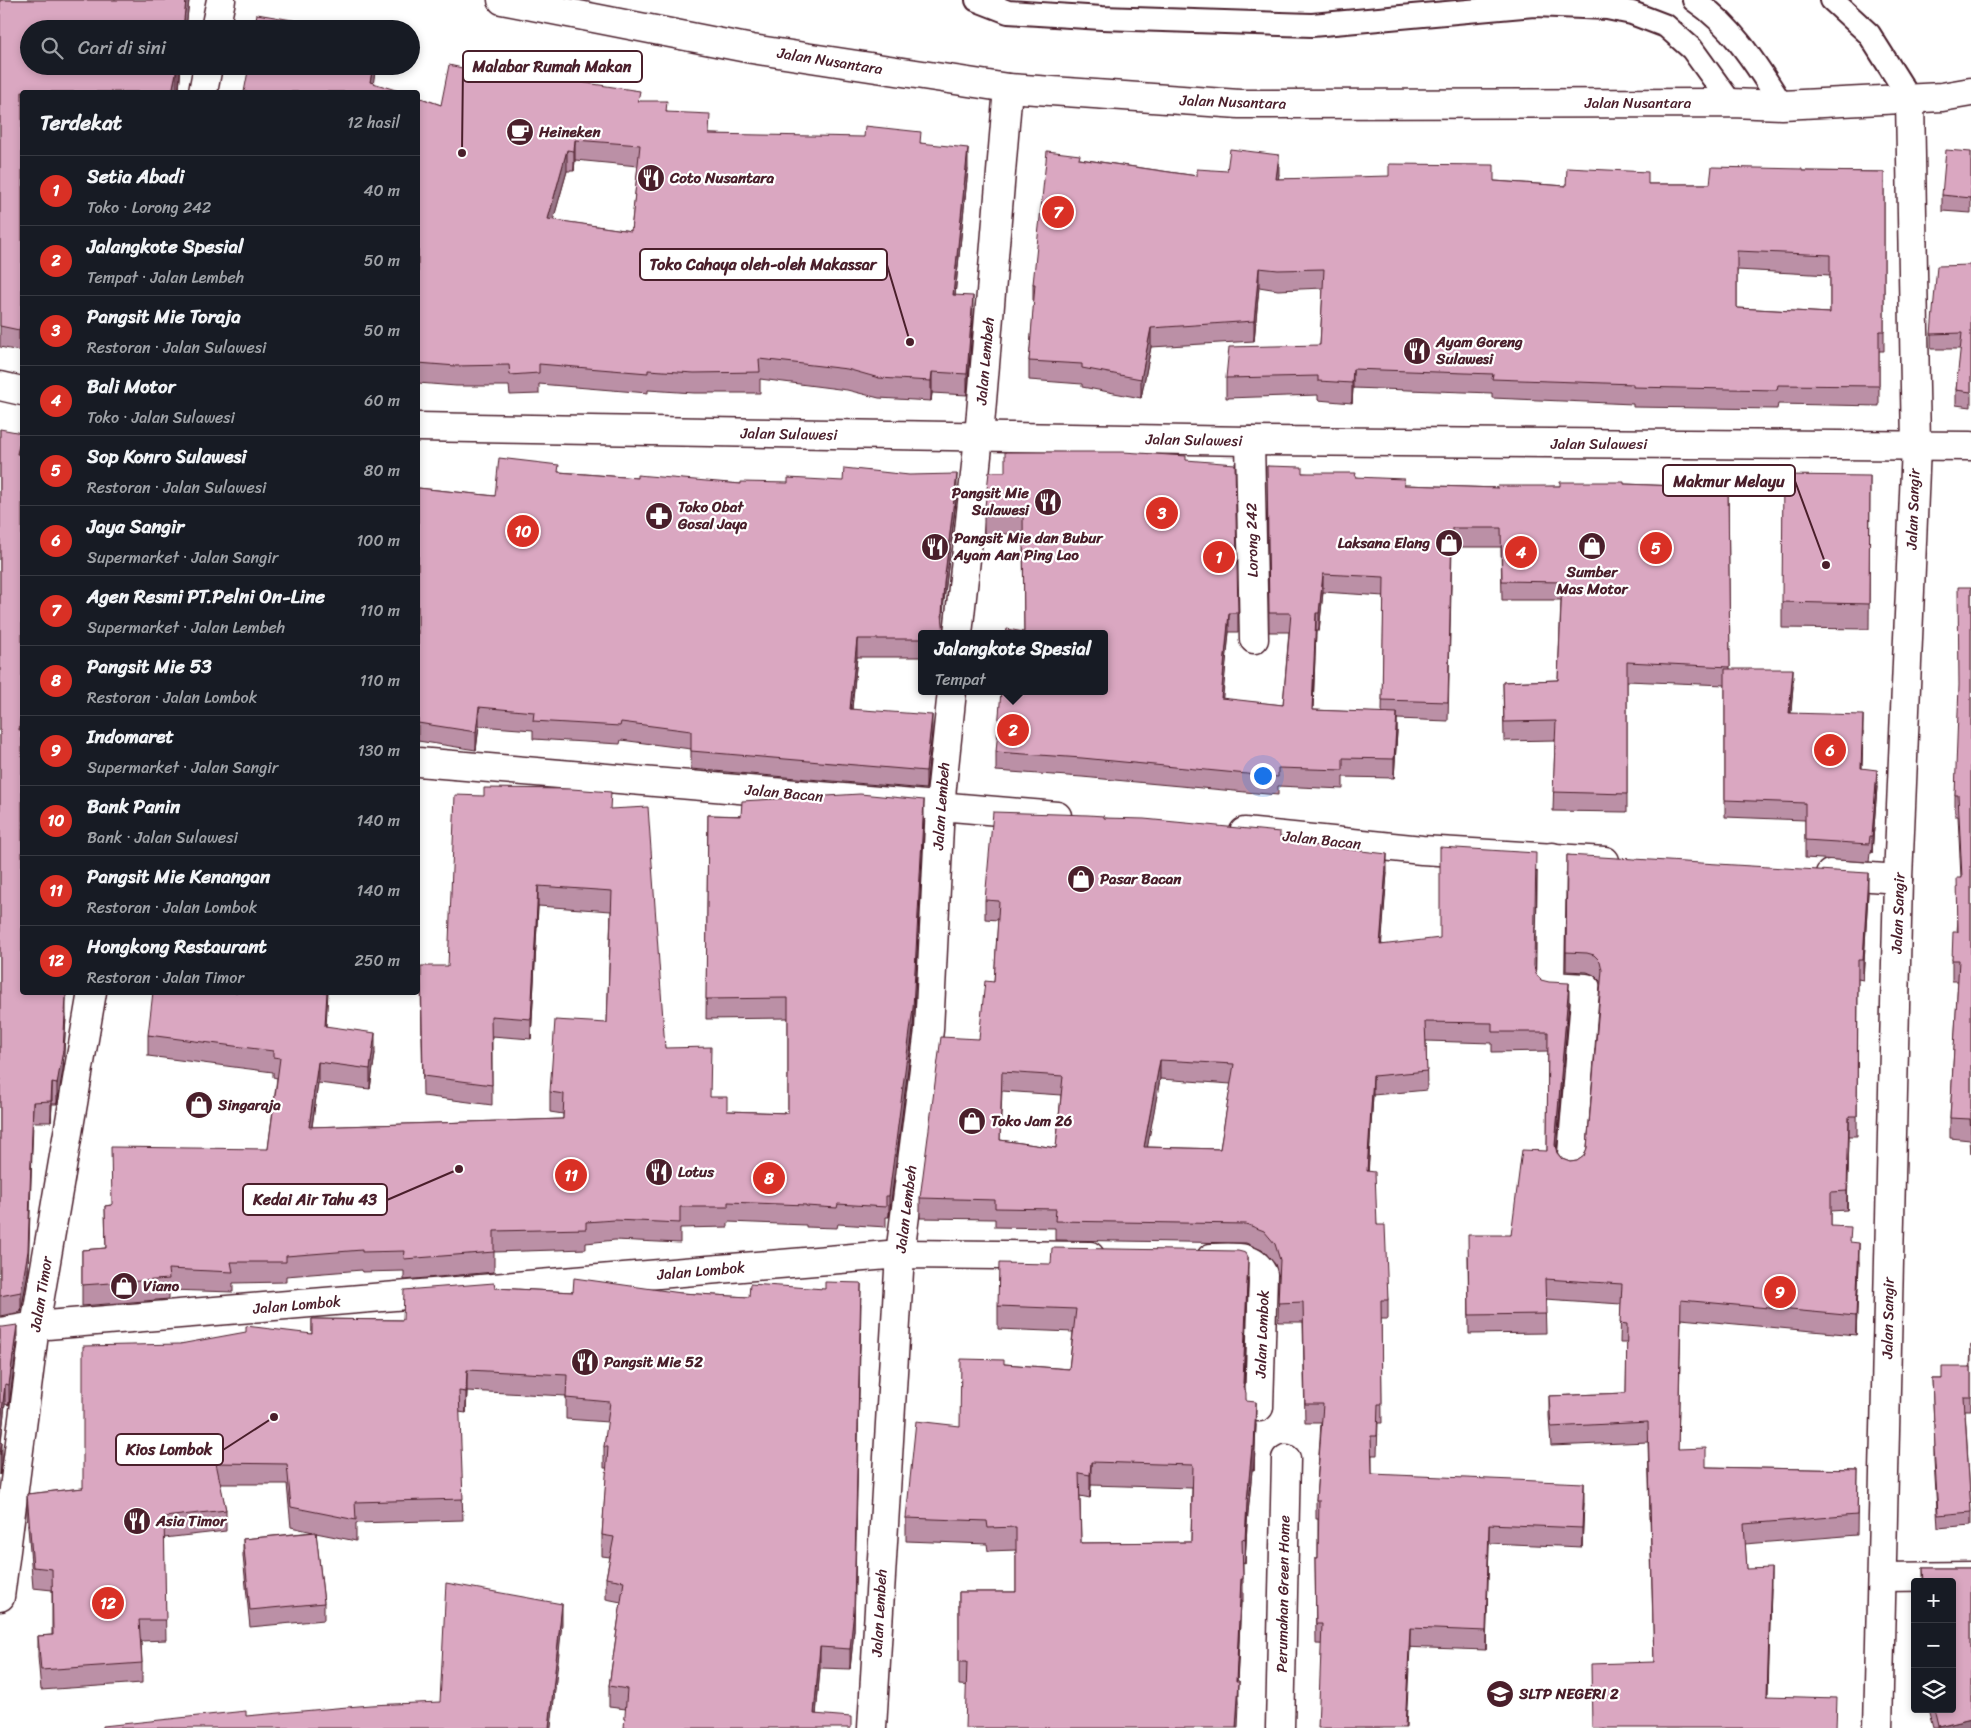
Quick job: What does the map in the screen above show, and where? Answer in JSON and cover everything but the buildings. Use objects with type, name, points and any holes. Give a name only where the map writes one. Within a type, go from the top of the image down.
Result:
[{"type":"main road","points":[[217,20],[221,0]]},
{"type":"main road","name":"Jalan Nusantara","points":[[502,0],[752,49],[1008,88],[1239,104],[1731,103],[1782,105],[1942,97],[1971,92]]},
{"type":"main road","points":[[203,90],[206,75]]},
{"type":"main road","name":"Jalan Lembeh","points":[[958,630],[979,437],[1008,88]]},
{"type":"main road","points":[[1942,97],[1971,101]]},
{"type":"main road","name":"Jalan Sangir","points":[[1878,1728],[1898,879],[1916,446],[1910,99]]},
{"type":"main road","points":[[0,386],[20,391]]},
{"type":"main road","name":"Jalan Sulawesi","points":[[420,427],[1250,441],[1971,446]]},
{"type":"main road","name":"Lorong 242","points":[[1250,441],[1254,639]]},
{"type":"main road","name":"Jalan Lembeh","points":[[872,1728],[900,1254],[930,1030],[940,806],[952,695]]},
{"type":"main road","name":"Jalan Bacan","points":[[420,762],[1085,818]]},
{"type":"main road","name":"Jalan Bacan","points":[[1220,830],[1422,850],[1631,862]]},
{"type":"main road","points":[[1552,857],[1550,986],[1586,988],[1571,1166]]},
{"type":"main road","points":[[1809,873],[1898,879]]},
{"type":"main road","name":"Jalan Timor","points":[[0,1596],[35,1326],[91,995]]},
{"type":"main road","name":"Jalan Lombok","points":[[0,1332],[35,1326],[900,1254],[1119,1257]]},
{"type":"main road","name":"Jalan Lombok","points":[[1189,1257],[1248,1259],[1258,1265],[1263,1274],[1259,1407]]},
{"type":"main road","name":"Perumahan Green Home","points":[[1280,1728],[1286,1459]]},
{"type":"main road","points":[[1882,1577],[1971,1576]]},
{"type":"lane","points":[[977,0],[1008,12],[1102,18],[1312,25],[1534,5],[1607,8],[1632,13],[1666,26],[1692,49],[1731,103]]},
{"type":"lane","points":[[1694,0],[1710,11],[1747,51],[1782,105]]},
{"type":"lane","points":[[1832,0],[1868,34],[1910,99]]},
{"type":"place","name":"Heineken","points":[[520,132]]},
{"type":"place","name":"Malabar Rumah Makan","points":[[462,153]]},
{"type":"place","name":"Coto Nusantara","points":[[651,178]]},
{"type":"place","name":"Agen Resmi PT.Pelni On-Line","points":[[1058,212]]},
{"type":"place","name":"Toko Cahaya oleh-oleh Makassar","points":[[910,342]]},
{"type":"place","name":"Ayam Goreng Sulawesi","points":[[1417,351]]},
{"type":"place","name":"Pangsit Mie Sulawesi","points":[[1048,502]]},
{"type":"place","name":"Pangsit Mie Toraja","points":[[1162,513]]},
{"type":"place","name":"Toko Obat Gosal Jaya","points":[[659,516]]},
{"type":"place","name":"Bank Panin","points":[[523,531]]},
{"type":"place","name":"Laksana Elang","points":[[1449,543]]},
{"type":"place","name":"Sumber Mas Motor","points":[[1592,546]]},
{"type":"place","name":"Pangsit Mie dan Bubur Ayam Aan Ping Lao","points":[[935,547]]},
{"type":"place","name":"Sop Konro Sulawesi","points":[[1656,548]]},
{"type":"place","name":"Bali Motor","points":[[1521,552]]},
{"type":"place","name":"Setia Abadi","points":[[1219,557]]},
{"type":"place","name":"Makmur Melayu","points":[[1826,565]]},
{"type":"place","name":"Jalangkote Spesial","points":[[1013,730]]},
{"type":"place","name":"Jaya Sangir","points":[[1830,750]]},
{"type":"place","name":"Pasar Bacan","points":[[1081,879]]},
{"type":"place","name":"Singaraja","points":[[199,1105]]},
{"type":"place","name":"Toko Jam 26","points":[[972,1121]]},
{"type":"place","name":"Kedai Air Tahu 43","points":[[459,1169]]},
{"type":"place","name":"Lotus","points":[[659,1172]]},
{"type":"place","name":"Pangsit Mie Kenangan","points":[[571,1175]]},
{"type":"place","name":"Pangsit Mie 53","points":[[769,1178]]},
{"type":"place","name":"Viano","points":[[124,1286]]},
{"type":"place","name":"Indomaret","points":[[1780,1292]]},
{"type":"place","name":"Pangsit Mie 52","points":[[585,1362]]},
{"type":"place","name":"Kios Lombok","points":[[274,1417]]},
{"type":"place","name":"Asia Timor","points":[[137,1521]]},
{"type":"place","name":"Hongkong Restaurant","points":[[108,1603]]},
{"type":"place","name":"SLTP NEGERI 2","points":[[1500,1694]]}]
